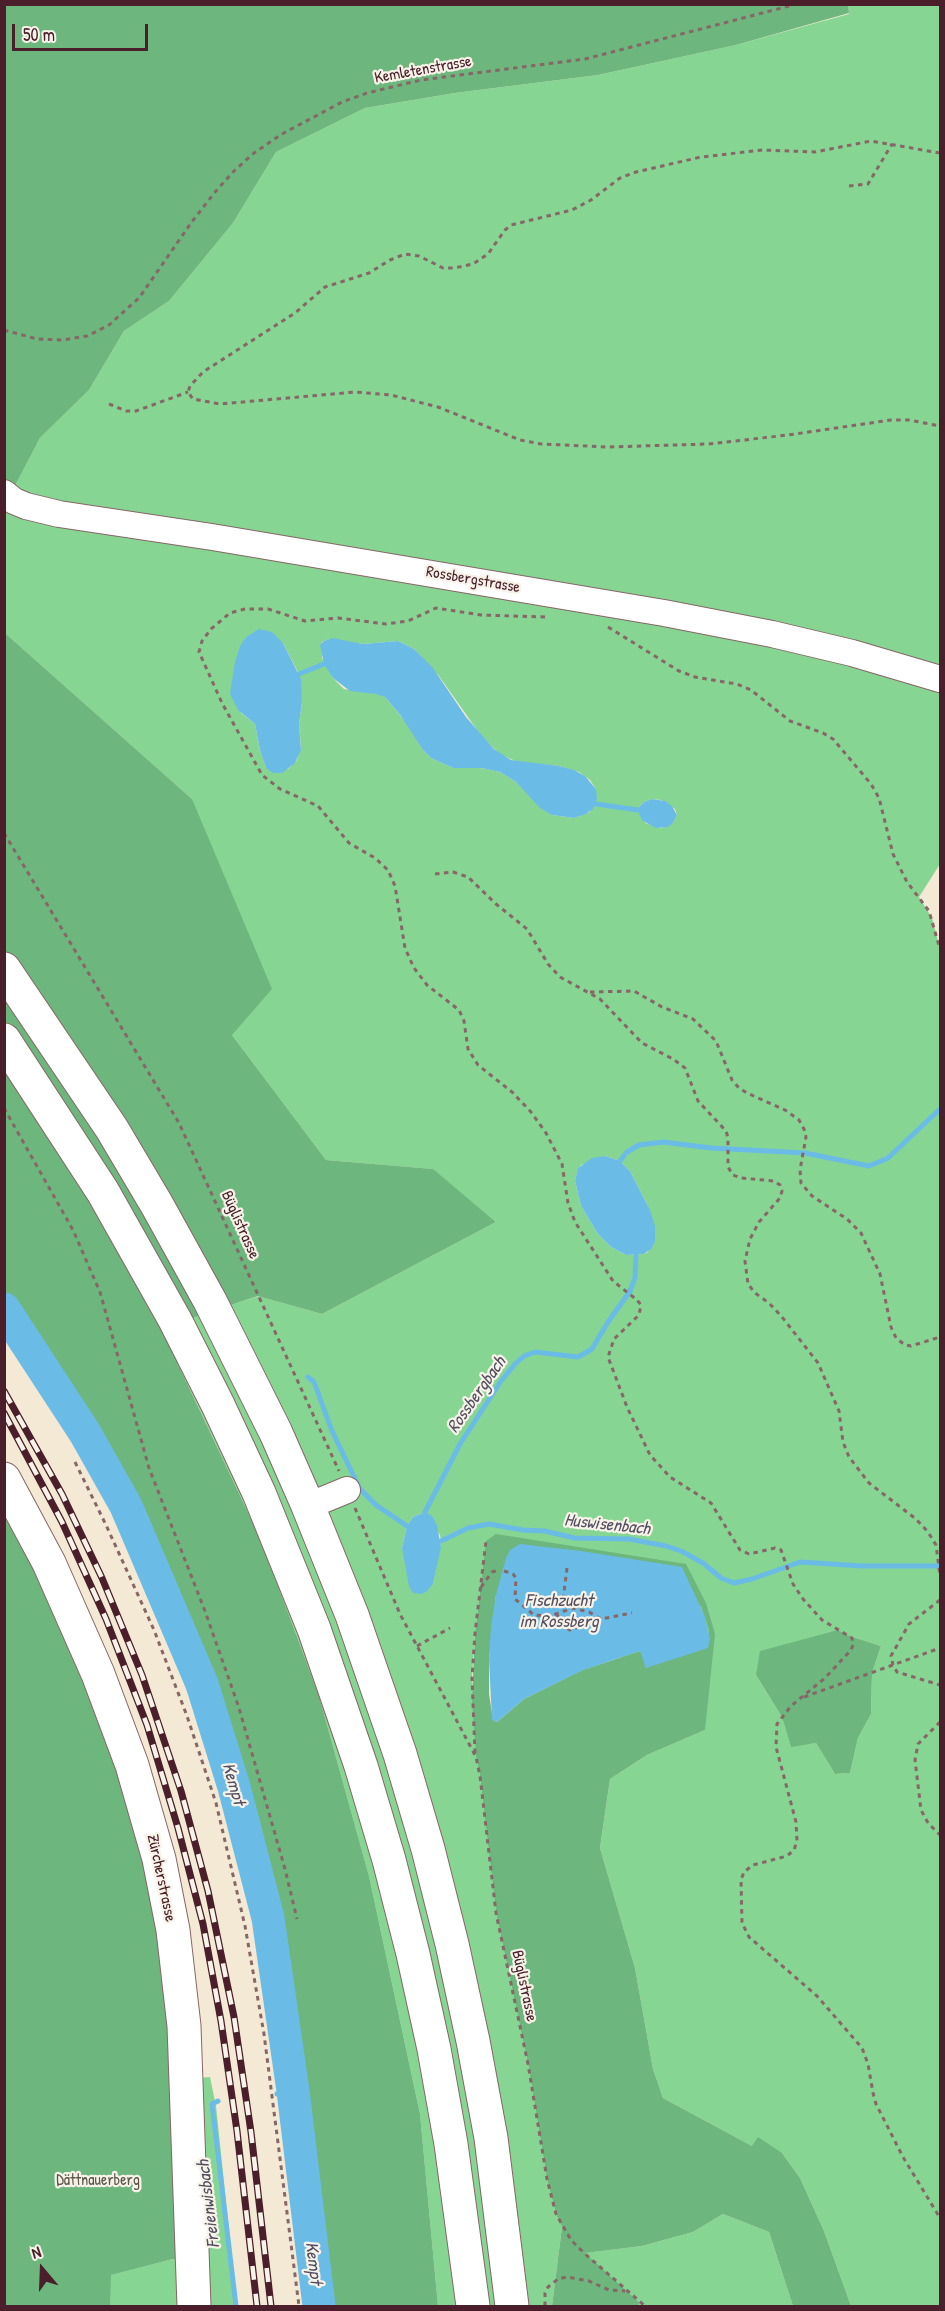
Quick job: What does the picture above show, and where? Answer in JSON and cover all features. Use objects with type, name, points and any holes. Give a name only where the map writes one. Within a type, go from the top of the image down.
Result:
[{"type":"main road","points":[[4,969],[112,1129],[187,1257],[254,1387],[334,1568],[409,1782],[440,1896],[467,2012],[488,2118],[505,2235],[512,2307]]},
{"type":"main road","points":[[4,1040],[103,1192],[186,1341],[259,1493],[322,1651],[367,1785],[413,1953],[434,2049],[451,2144],[473,2307]]},
{"type":"main road","name":"Zürcherstrasse","points":[[4,1479],[49,1563],[98,1674],[132,1765],[159,1859],[173,1930],[184,2026],[194,2307]]},
{"type":"street","name":"Rossbergstrasse","points":[[4,493],[14,501],[26,506],[59,514],[236,540],[664,612],[852,653],[940,679]]},
{"type":"street","points":[[308,1506],[348,1490]]},
{"type":"path","name":"Kemletenstrasse","points":[[4,330],[37,339],[62,340],[87,336],[109,325],[139,298],[204,205],[238,167],[282,134],[342,102],[367,93],[421,80],[585,59],[796,4]]},
{"type":"path","points":[[940,153],[871,141],[815,152],[756,151],[691,159],[625,176],[572,210],[511,225],[488,254],[473,264],[443,268],[419,256],[405,254],[369,273],[325,287],[295,314],[203,372],[190,386],[188,392],[190,397],[196,400],[220,404],[355,392],[391,395],[438,407],[520,440],[541,444],[597,446],[708,444],[891,420],[909,420],[940,426]]},
{"type":"path","points":[[849,186],[868,184],[891,144]]},
{"type":"path","points":[[109,404],[126,411],[136,411],[188,392]]},
{"type":"path","points":[[551,617],[481,615],[436,608],[408,621],[386,624],[338,618],[305,621],[268,609],[245,609],[230,613],[211,629],[202,641],[199,652],[222,703],[262,775],[280,789],[318,806],[345,838],[375,858],[388,870],[395,886],[405,948],[414,968],[428,985],[459,1010],[464,1021],[468,1049],[478,1065],[512,1092],[540,1123],[562,1164],[568,1203],[575,1222],[613,1281],[641,1305],[640,1312],[616,1335],[611,1343],[608,1358],[650,1455],[670,1476],[711,1503],[740,1550],[752,1554],[778,1548],[783,1551],[796,1590],[822,1620],[850,1636],[853,1642],[851,1650],[825,1678],[799,1699],[777,1724],[775,1739],[796,1822],[796,1845],[787,1856],[753,1864],[744,1872],[741,1885],[743,1927],[757,1944],[817,1996],[862,2048],[868,2064],[876,2104],[903,2157],[940,2218]]},
{"type":"path","points":[[604,626],[619,632],[679,671],[751,690],[790,721],[823,733],[832,739],[871,784],[879,798],[893,854],[907,882],[929,911],[940,949]]},
{"type":"path","name":"Büglistrasse","points":[[4,833],[179,1123],[348,1490],[392,1596],[476,1757],[496,1913],[528,2064],[552,2202],[571,2240],[645,2307]]},
{"type":"path","points":[[435,874],[453,872],[468,877],[527,929],[548,964],[560,977],[608,1006],[642,1043],[685,1068],[698,1101],[724,1128],[728,1143],[728,1167],[733,1175],[741,1178],[774,1181],[782,1188],[780,1198],[759,1222],[750,1239],[745,1261],[748,1284],[782,1317],[821,1368],[840,1415],[844,1446],[855,1467],[878,1491],[920,1523],[934,1541],[940,1575]]},
{"type":"path","points":[[587,992],[634,991],[697,1022],[716,1041],[732,1080],[739,1088],[747,1094],[785,1110],[801,1122],[805,1133],[805,1146],[800,1175],[806,1190],[853,1224],[864,1238],[880,1274],[891,1327],[896,1338],[905,1345],[911,1346],[940,1337]]},
{"type":"path","points":[[4,1108],[73,1230],[100,1292],[148,1468],[205,1611],[239,1708],[297,1919]]},
{"type":"path","points":[[75,1462],[111,1534],[154,1630],[203,1760],[216,1803],[245,1926],[264,2034],[298,2307]]},
{"type":"path","points":[[476,1757],[471,1684],[486,1541]]},
{"type":"path","points":[[567,1568],[563,1600],[568,1609]]},
{"type":"path","points":[[480,1588],[492,1572],[502,1571],[515,1576],[513,1596],[528,1611],[539,1616],[557,1614],[568,1609],[589,1612],[599,1619]]},
{"type":"path","points":[[940,1600],[916,1616],[892,1652],[893,1665],[897,1672],[940,1685]]},
{"type":"path","points":[[557,1614],[562,1625],[570,1630],[599,1619],[632,1613]]},
{"type":"path","points":[[417,1646],[450,1628]]},
{"type":"path","points":[[799,1699],[940,1648]]},
{"type":"path","points":[[940,1722],[918,1744],[915,1760],[921,1810],[940,1835]]},
{"type":"path","points":[[545,2307],[546,2289],[550,2283],[562,2278],[578,2277],[609,2290],[625,2290]]},
{"type":"green space","points":[[5,5],[848,5],[849,13],[736,45],[598,75],[455,93],[365,108],[276,152],[233,223],[169,301],[124,331],[89,390],[40,438],[5,505]]},
{"type":"green space","points":[[848,5],[940,5],[940,864],[919,897],[932,918],[940,949],[940,2306],[851,2306],[824,2231],[800,2178],[782,2153],[752,2146],[663,2098],[653,2069],[635,1968],[600,1848],[610,1779],[647,1755],[705,1730],[486,1541],[472,1678],[476,1757],[496,1913],[528,2064],[547,2179],[556,2214],[562,2227],[552,2306],[438,2306],[420,2114],[369,1876],[319,1696],[261,1540],[161,1327],[259,1296],[322,1314],[496,1222],[432,1169],[326,1160],[232,1035],[192,799],[5,633],[5,505],[40,438],[89,390],[124,331],[169,301],[233,223],[276,152],[365,108],[455,93],[598,75],[736,45],[849,14]],"holes":[[[246,637],[283,643],[299,674],[302,702],[299,724],[301,747],[297,760],[288,769],[266,768],[255,724],[241,713],[238,653]],[[329,639],[363,644],[398,641],[414,649],[439,676],[482,737],[500,754],[517,762],[559,766],[579,772],[590,780],[596,789],[590,812],[574,818],[552,815],[516,782],[500,772],[481,768],[453,768],[431,758],[385,697],[344,689],[333,678],[322,658],[322,642]],[[652,799],[661,800],[675,809],[677,815],[673,823],[661,828],[645,823],[639,807]],[[605,1156],[620,1161],[630,1171],[647,1204],[655,1234],[648,1252],[626,1255],[611,1247],[598,1234],[581,1206],[575,1181],[581,1165]],[[425,1512],[440,1535],[441,1541],[433,1584],[402,1548],[407,1526],[413,1517]],[[838,1630],[881,1646],[872,1673],[871,1714],[858,1738],[850,1773],[835,1774],[816,1743],[791,1746],[782,1717],[756,1675]]]},
{"type":"green space","points":[[5,633],[192,799],[272,989],[232,1035],[326,1160],[433,1169],[496,1222],[322,1314],[258,1296],[161,1328],[261,1540],[319,1696],[369,1876],[420,2114],[438,2306],[312,2306],[259,1927],[220,1773],[153,1605],[141,1517],[94,1429],[5,1292]]},
{"type":"green space","name":"Dättnauerberg","points":[[4,1479],[146,1811],[193,2259],[173,2259],[111,2275],[110,2306],[5,2306]]},
{"type":"green space","points":[[496,1534],[686,1564],[706,1603],[715,1634],[705,1730],[647,1755],[610,1779],[600,1848],[635,1968],[653,2069],[663,2098],[752,2146],[758,2137],[782,2153],[800,2178],[824,2231],[851,2306],[793,2306],[769,2232],[723,2214],[693,2232],[642,2246],[585,2253],[640,2303],[637,2306],[552,2306],[562,2227],[556,2214],[547,2179],[528,2064],[496,1913],[476,1757],[472,1700],[475,1633],[486,1541]],"holes":[[[496,1595],[701,1606],[709,1630],[709,1644],[646,1668],[641,1651],[582,1670],[524,1699],[497,1722],[493,1720],[489,1694],[489,1659]]]},
{"type":"green space","points":[[838,1630],[881,1646],[872,1673],[871,1714],[858,1738],[850,1773],[835,1774],[816,1743],[791,1747],[782,1717],[756,1675],[760,1651]]},
{"type":"green space","points":[[210,2077],[216,2106],[237,2306],[110,2306],[110,2275],[173,2259],[193,2259],[187,2079]]},
{"type":"green space","points":[[723,2214],[769,2232],[793,2306],[637,2306],[640,2303],[584,2253],[642,2246],[693,2232]]},
{"type":"water","points":[[259,629],[272,632],[283,643],[301,679],[302,702],[299,724],[301,750],[295,763],[282,773],[273,773],[266,768],[255,724],[238,710],[230,694],[240,646],[246,637]]},
{"type":"water","points":[[332,638],[363,644],[398,641],[414,649],[433,668],[466,717],[494,749],[511,760],[559,766],[585,776],[596,789],[597,799],[593,809],[574,818],[552,815],[540,808],[516,782],[500,772],[481,768],[453,768],[431,758],[385,697],[350,691],[333,678],[324,664],[320,645]]},
{"type":"water","points":[[652,799],[665,801],[672,806],[677,815],[668,827],[656,828],[643,821],[639,814],[639,807]]},
{"type":"water","points":[[605,1156],[620,1161],[630,1171],[650,1210],[655,1226],[655,1242],[644,1254],[626,1255],[611,1247],[598,1234],[581,1206],[575,1181],[578,1168],[592,1158]]},
{"type":"water","points":[[425,1512],[432,1516],[437,1525],[441,1547],[433,1584],[421,1594],[413,1593],[409,1586],[402,1548],[407,1526],[413,1517]]},
{"type":"water","name":"Fischzucht im Rossberg","points":[[520,1544],[682,1567],[705,1617],[710,1639],[708,1648],[646,1668],[640,1651],[583,1670],[524,1699],[497,1722],[492,1720],[489,1659],[491,1626],[506,1558],[510,1550]]},
{"type":"waterway","points":[[299,674],[324,664]]},
{"type":"waterway","points":[[596,804],[638,810]]},
{"type":"waterway","points":[[620,1161],[627,1152],[639,1145],[663,1142],[711,1148],[805,1153],[869,1166],[888,1158],[940,1109]]},
{"type":"waterway","name":"Rossbergbach","points":[[425,1512],[460,1444],[501,1381],[515,1364],[524,1356],[535,1352],[578,1357],[592,1349],[630,1291],[635,1278],[636,1256]]},
{"type":"waterway","name":"Kempt","points":[[4,1309],[85,1433],[126,1506],[202,1684],[234,1787],[268,1918],[293,2091],[319,2306]]},
{"type":"waterway","points":[[308,1377],[314,1382],[332,1431],[360,1489],[376,1505],[407,1526]]},
{"type":"waterway","name":"Huswisenbach","points":[[441,1541],[468,1528],[489,1524],[545,1531],[574,1538],[629,1539],[681,1551],[703,1563],[721,1578],[734,1583],[800,1562],[862,1566],[940,1566]]},
{"type":"waterway","name":"Freienwisbach","points":[[277,2094],[293,2091]]},
{"type":"waterway","name":"Freienwisbach","points":[[218,2101],[212,2104],[236,2306]]},
{"type":"railway","points":[[4,1391],[62,1494],[102,1578],[142,1675],[181,1791],[208,1891],[234,2017],[251,2132],[271,2306]]},
{"type":"railway","points":[[4,1413],[62,1522],[106,1619],[147,1725],[178,1828],[203,1924],[221,2021],[237,2131],[257,2306]]}]
